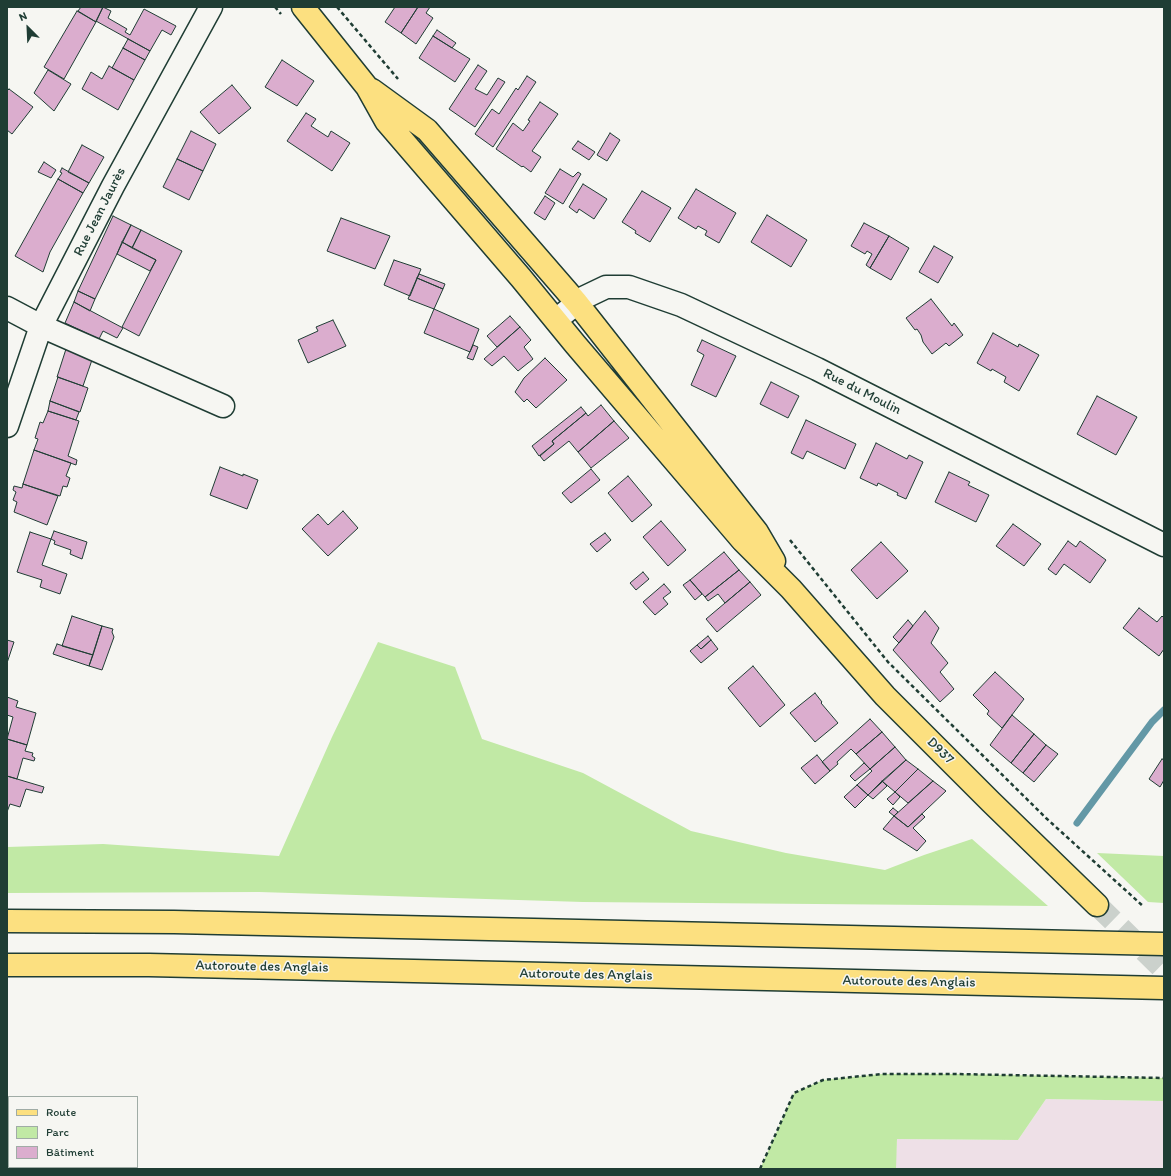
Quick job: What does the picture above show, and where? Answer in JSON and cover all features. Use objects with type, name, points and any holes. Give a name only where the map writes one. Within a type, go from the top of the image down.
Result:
[{"type":"main road","points":[[303,7],[368,87],[386,121],[743,541],[792,589]]},
{"type":"main road","points":[[368,87],[427,130],[577,303],[757,532],[792,589]]},
{"type":"main road","name":"D937","points":[[792,589],[885,696],[1096,905]]},
{"type":"main road","points":[[7,921],[174,922],[1164,944]]},
{"type":"main road","name":"Autoroute des Anglais","points":[[7,965],[150,965],[1164,988]]},
{"type":"street","name":"Rue Jean Jaurès","points":[[7,426],[41,326],[113,186],[211,7]]},
{"type":"street","name":"Rue du Moulin","points":[[556,320],[577,303],[606,287],[629,288],[681,304],[817,370],[1164,544]]},
{"type":"street","points":[[7,308],[41,326],[223,406]]},
{"type":"path","points":[[760,1169],[794,1093],[823,1080],[882,1074],[1164,1078]]},
{"type":"shaded area","points":[[1046,1099],[1164,1101],[1164,1169],[895,1169],[897,1139],[1018,1140]]},
{"type":"green space","points":[[378,642],[455,667],[482,739],[583,773],[691,831],[786,853],[885,870],[972,839],[1048,906],[583,902],[259,892],[7,893],[7,847],[103,844],[279,856],[332,737]]},
{"type":"green space","points":[[1097,853],[1164,856],[1164,903],[1148,902]]},
{"type":"green space","points":[[882,1074],[1164,1078],[1164,1101],[1046,1099],[1018,1140],[897,1139],[896,1169],[760,1169],[794,1093],[823,1080]]},
{"type":"building","points":[[81,7],[103,7],[96,22],[78,11]]},
{"type":"building","points":[[103,7],[111,11],[108,18],[127,29],[125,32],[130,35],[144,9],[176,26],[171,35],[162,30],[150,51],[96,21]]},
{"type":"building","points":[[395,7],[418,7],[401,33],[385,22]]},
{"type":"building","points":[[418,7],[430,7],[426,13],[433,18],[416,44],[401,33]]},
{"type":"building","points":[[77,11],[96,22],[64,79],[44,67]]},
{"type":"building","points":[[437,30],[456,43],[452,48],[433,36]]},
{"type":"building","points":[[433,36],[470,59],[455,82],[419,58]]},
{"type":"building","points":[[128,39],[150,51],[145,60],[123,48]]},
{"type":"building","points":[[123,48],[145,60],[134,80],[112,68]]},
{"type":"building","points":[[282,60],[314,81],[297,106],[265,87]]},
{"type":"building","points":[[478,65],[487,71],[475,89],[487,95],[498,78],[505,82],[475,127],[449,109]]},
{"type":"building","points":[[109,66],[134,80],[118,110],[82,89],[91,72],[102,79]]},
{"type":"building","points":[[48,70],[71,84],[54,111],[34,93]]},
{"type":"building","points":[[527,76],[536,82],[493,147],[475,134],[492,109],[499,114],[516,88],[518,90]]},
{"type":"building","points":[[232,85],[251,108],[219,134],[200,112]]},
{"type":"building","points":[[9,89],[33,107],[12,134],[7,130],[7,91]]},
{"type":"building","points":[[540,102],[558,114],[532,151],[541,157],[531,172],[496,149],[513,123],[523,131],[530,121],[528,120]]},
{"type":"building","points":[[306,113],[316,119],[311,126],[328,137],[331,131],[350,143],[332,171],[287,141]]},
{"type":"building","points":[[191,131],[216,144],[203,171],[177,159]]},
{"type":"building","points":[[610,133],[620,140],[607,161],[597,155]]},
{"type":"building","points":[[578,141],[595,152],[589,160],[572,149]]},
{"type":"building","points":[[82,145],[104,157],[89,183],[68,172]]},
{"type":"building","points":[[177,159],[203,171],[189,200],[163,187]]},
{"type":"building","points":[[44,162],[56,170],[51,178],[38,172]]},
{"type":"building","points":[[62,168],[89,183],[83,193],[58,179],[62,173],[60,172]]},
{"type":"building","points":[[560,169],[573,177],[578,172],[581,174],[563,204],[545,193]]},
{"type":"building","points":[[58,179],[83,193],[50,252],[43,272],[15,256]]},
{"type":"building","points":[[583,184],[607,199],[594,219],[579,209],[577,213],[569,207]]},
{"type":"building","points":[[696,189],[736,213],[719,243],[705,235],[707,231],[698,226],[696,229],[678,218]]},
{"type":"building","points":[[642,191],[671,208],[650,242],[635,233],[636,231],[622,222]]},
{"type":"building","points":[[545,196],[555,203],[545,220],[534,213]]},
{"type":"building","points":[[767,215],[807,240],[791,267],[751,242]]},
{"type":"building","points":[[113,216],[131,225],[95,299],[78,291]]},
{"type":"building","points":[[341,218],[390,236],[375,269],[327,251]]},
{"type":"building","points":[[864,223],[889,236],[870,268],[866,265],[872,254],[867,251],[865,254],[851,246]]},
{"type":"building","points":[[131,225],[141,230],[132,248],[122,242]]},
{"type":"building","points":[[141,230],[182,251],[139,336],[122,327],[156,260],[132,248]]},
{"type":"building","points":[[889,236],[909,248],[891,280],[870,268]]},
{"type":"building","points":[[122,242],[156,260],[150,271],[117,254]]},
{"type":"building","points":[[934,246],[953,257],[938,283],[919,272]]},
{"type":"building","points":[[394,260],[421,269],[410,296],[384,285]]},
{"type":"building","points":[[419,274],[445,284],[443,289],[417,278]]},
{"type":"building","points":[[417,278],[443,289],[434,309],[408,299]]},
{"type":"building","points":[[78,291],[95,299],[90,311],[74,302]]},
{"type":"building","points":[[931,299],[952,326],[954,323],[963,335],[949,346],[946,343],[932,354],[923,342],[917,329],[915,330],[906,318]]},
{"type":"building","points":[[74,302],[123,328],[117,338],[103,331],[99,339],[65,323]]},
{"type":"building","points":[[434,309],[479,329],[470,352],[424,333]]},
{"type":"building","points":[[510,316],[520,327],[497,347],[487,336]]},
{"type":"building","points":[[333,320],[346,346],[308,363],[298,340],[318,331],[316,327]]},
{"type":"building","points":[[520,327],[531,340],[524,347],[533,359],[518,371],[504,356],[492,366],[484,359]]},
{"type":"building","points":[[993,333],[1018,347],[1019,344],[1039,355],[1019,391],[1004,382],[1006,377],[977,363]]},
{"type":"building","points":[[702,340],[736,356],[716,397],[691,385],[704,355],[697,351]]},
{"type":"building","points":[[473,345],[478,347],[473,360],[467,358]]},
{"type":"building","points":[[66,349],[93,357],[83,386],[57,377]]},
{"type":"building","points":[[545,358],[567,380],[536,408],[527,399],[524,402],[515,392],[524,378]]},
{"type":"building","points":[[58,377],[88,388],[80,412],[50,401]]},
{"type":"building","points":[[771,382],[799,396],[788,418],[760,404]]},
{"type":"building","points":[[1097,396],[1137,417],[1116,455],[1077,434]]},
{"type":"building","points":[[50,401],[79,412],[76,420],[48,411]]},
{"type":"building","points":[[601,405],[614,421],[578,452],[569,441],[544,461],[540,456],[554,444],[552,441],[586,413],[588,416]]},
{"type":"building","points":[[581,407],[586,413],[552,441],[554,444],[539,456],[532,446]]},
{"type":"building","points":[[48,411],[79,421],[68,456],[77,460],[76,465],[34,450],[38,439],[35,438],[40,422],[43,423]]},
{"type":"building","points":[[806,420],[856,444],[845,469],[807,451],[803,459],[791,453]]},
{"type":"building","points":[[614,421],[629,438],[591,468],[578,452]]},
{"type":"building","points":[[876,443],[907,459],[909,455],[923,462],[906,499],[897,495],[898,493],[878,483],[877,486],[860,478]]},
{"type":"building","points":[[34,450],[71,463],[66,476],[70,478],[67,487],[63,486],[60,496],[23,484]]},
{"type":"building","points":[[220,467],[258,480],[247,509],[210,495]]},
{"type":"building","points":[[591,469],[600,480],[571,503],[562,493]]},
{"type":"building","points":[[949,472],[970,482],[968,485],[989,495],[976,522],[935,502]]},
{"type":"building","points":[[628,476],[652,505],[632,522],[608,493]]},
{"type":"building","points":[[23,484],[58,496],[47,525],[14,512],[17,502],[13,500],[16,492],[13,490],[14,486],[22,488]]},
{"type":"building","points":[[343,511],[358,528],[328,556],[302,529],[318,514],[328,525]]},
{"type":"building","points":[[661,521],[686,550],[668,566],[643,537]]},
{"type":"building","points":[[1013,524],[1041,544],[1024,566],[996,546]]},
{"type":"building","points":[[54,531],[87,542],[82,559],[70,554],[71,550],[54,544],[55,541],[51,539]]},
{"type":"building","points":[[30,532],[51,539],[42,565],[67,574],[60,594],[40,587],[42,580],[17,572]]},
{"type":"building","points":[[605,533],[611,540],[597,552],[590,544]]},
{"type":"building","points":[[1068,541],[1076,547],[1080,541],[1106,560],[1090,583],[1064,564],[1056,575],[1048,569]]},
{"type":"building","points":[[881,542],[908,571],[877,599],[851,570]]},
{"type":"building","points":[[724,552],[739,570],[705,597],[690,580]]},
{"type":"building","points":[[739,570],[750,582],[725,603],[718,594],[708,601],[705,597]]},
{"type":"building","points":[[643,572],[649,579],[636,590],[630,583]]},
{"type":"building","points":[[690,580],[702,594],[695,600],[683,585]]},
{"type":"building","points":[[750,582],[761,595],[717,632],[706,619]]},
{"type":"building","points":[[664,584],[671,592],[663,598],[668,604],[655,615],[643,602]]},
{"type":"building","points":[[1139,608],[1157,622],[1162,616],[1164,618],[1164,649],[1159,656],[1123,628]]},
{"type":"building","points":[[925,611],[939,628],[931,643],[948,663],[940,672],[954,689],[940,702],[893,650]]},
{"type":"building","points":[[72,616],[102,626],[93,655],[62,646]]},
{"type":"building","points":[[908,620],[913,626],[899,643],[893,637]]},
{"type":"building","points":[[102,626],[113,629],[112,632],[114,637],[102,670],[89,666]]},
{"type":"building","points":[[708,636],[711,640],[701,649],[697,645]]},
{"type":"building","points":[[7,640],[14,642],[7,663]]},
{"type":"building","points":[[711,640],[718,649],[701,663],[690,651],[697,645],[701,649]]},
{"type":"building","points":[[57,644],[93,655],[89,666],[53,654]]},
{"type":"building","points":[[753,666],[785,705],[760,727],[728,688]]},
{"type":"building","points":[[995,672],[1024,699],[1002,728],[987,714],[989,711],[973,695]]},
{"type":"building","points":[[815,693],[822,702],[821,703],[838,723],[815,742],[790,713]]},
{"type":"building","points":[[7,697],[18,701],[16,707],[36,713],[27,745],[7,739],[13,717],[7,715]]},
{"type":"building","points":[[1012,715],[1034,734],[1011,763],[990,745]]},
{"type":"building","points":[[870,719],[882,732],[856,754],[851,749],[830,771],[822,762]]},
{"type":"building","points":[[882,732],[895,747],[870,769],[856,754]]},
{"type":"building","points":[[1034,734],[1046,745],[1023,773],[1011,763]]},
{"type":"building","points":[[7,739],[27,745],[25,751],[33,753],[32,756],[35,758],[34,761],[23,758],[17,779],[7,776]]},
{"type":"building","points":[[1046,745],[1058,754],[1034,782],[1023,773]]},
{"type":"building","points":[[895,747],[906,760],[868,795],[857,785],[872,771],[870,769]]},
{"type":"building","points":[[817,755],[830,771],[815,784],[801,768]]},
{"type":"building","points":[[1162,759],[1164,760],[1164,780],[1160,787],[1149,779]]},
{"type":"building","points":[[906,760],[918,769],[895,792],[882,781]]},
{"type":"building","points":[[864,763],[870,769],[855,781],[850,776]]},
{"type":"building","points":[[918,769],[933,781],[908,803],[895,792]]},
{"type":"building","points":[[7,776],[44,787],[42,793],[26,789],[20,807],[10,804],[7,812]]},
{"type":"building","points":[[882,781],[887,786],[873,799],[868,795]]},
{"type":"building","points":[[933,781],[946,791],[908,827],[894,816]]},
{"type":"building","points":[[857,785],[868,795],[855,808],[844,797]]},
{"type":"building","points":[[895,792],[900,797],[893,805],[887,799]]},
{"type":"building","points":[[893,808],[898,812],[894,816],[889,812]]},
{"type":"building","points":[[922,814],[925,817],[913,828],[926,841],[917,851],[883,829],[894,816],[908,827]]},
{"type":"waterway","points":[[1077,823],[1152,722],[1164,710]]},
{"type":"tunnel","points":[[1097,905],[1164,970]]}]
